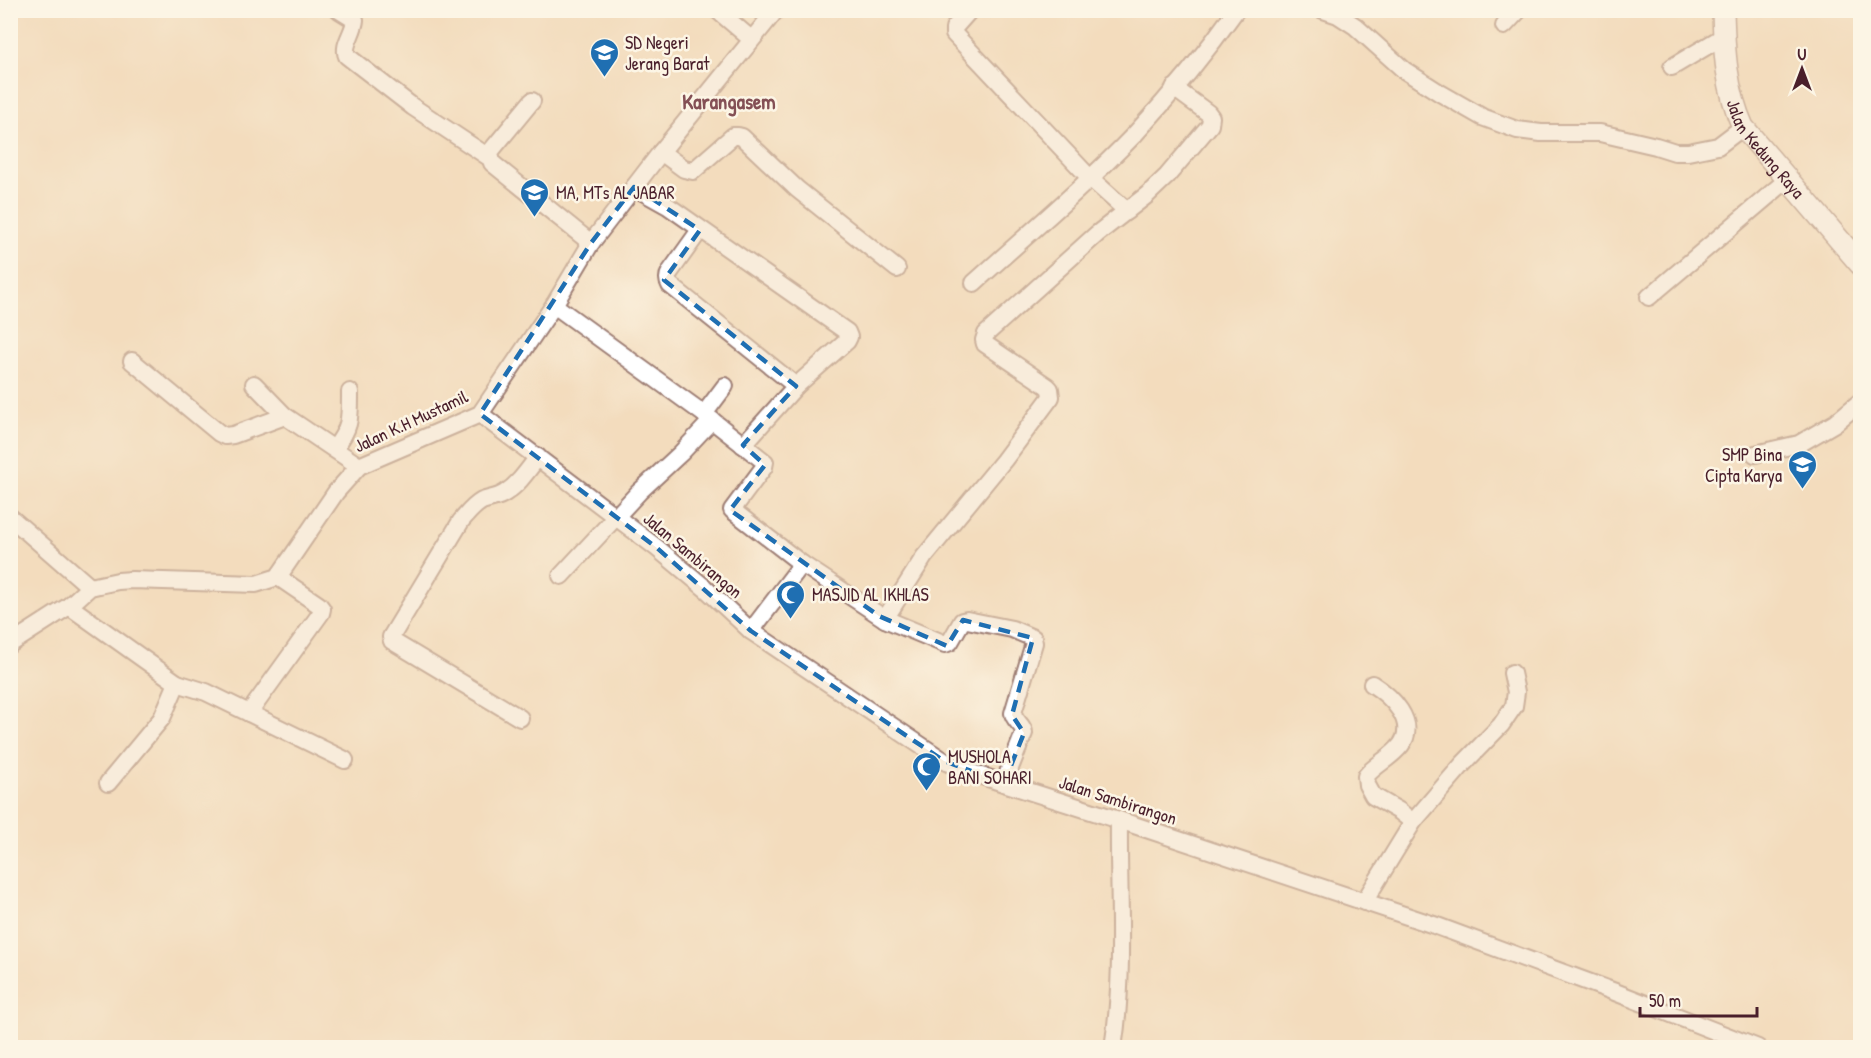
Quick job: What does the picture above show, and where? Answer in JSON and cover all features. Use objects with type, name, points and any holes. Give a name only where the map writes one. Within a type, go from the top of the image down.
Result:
[{"type":"street","points":[[339,10],[355,20],[345,48],[347,56],[413,107],[490,158]]},
{"type":"street","points":[[717,10],[751,39]]},
{"type":"street","name":"Jalan K.H Mustamil","points":[[278,577],[336,492],[359,466],[480,414],[554,305],[591,243],[776,10]]},
{"type":"street","points":[[970,10],[954,28],[954,34],[1090,178],[1127,211]]},
{"type":"street","points":[[1323,10],[1338,15],[1354,26],[1404,70],[1440,93],[1482,117],[1517,130],[1540,133],[1600,133],[1675,152],[1688,152],[1718,146],[1743,127]]},
{"type":"street","points":[[1504,26],[1519,10]]},
{"type":"street","name":"Jalan Kedung Raya","points":[[1723,10],[1725,65],[1734,107],[1743,127],[1860,264]]},
{"type":"street","points":[[974,283],[1090,178],[1135,133],[1226,26],[1233,11]]},
{"type":"street","points":[[1672,67],[1724,36]]},
{"type":"street","points":[[885,619],[924,557],[998,467],[1051,397],[1047,386],[985,344],[986,334],[1097,234],[1167,176],[1210,125],[1211,117],[1208,113],[1174,88]]},
{"type":"street","points":[[532,101],[490,152],[492,163],[591,243]]},
{"type":"street","points":[[661,152],[684,169],[693,171],[733,136],[742,137],[797,189],[897,269]]},
{"type":"street","points":[[1649,297],[1788,179]]},
{"type":"street","points":[[634,187],[668,206],[849,334],[847,341],[796,386],[743,445]]},
{"type":"street","points":[[700,230],[670,272],[668,282],[796,386]]},
{"type":"street","points":[[554,305],[708,417],[764,461],[765,465],[732,510],[802,564],[885,619],[945,644],[950,642],[962,621],[966,620],[1006,628],[1033,638],[1034,643],[1013,713],[1024,729],[1024,733],[1004,783]]},
{"type":"street","points":[[132,361],[225,436],[285,416]]},
{"type":"street","points":[[254,384],[285,416],[359,466]]},
{"type":"street","points":[[561,576],[647,484],[681,453],[708,417],[725,386]]},
{"type":"street","points":[[334,449],[349,425],[350,392]]},
{"type":"street","points":[[1755,454],[1799,444],[1835,423],[1860,402]]},
{"type":"street","name":"Jalan Sambirangon","points":[[480,414],[657,548],[751,631],[944,761],[969,772],[1437,926],[1758,1047]]},
{"type":"street","points":[[520,718],[393,641],[392,637],[461,521],[473,507],[484,500],[505,493],[538,457]]},
{"type":"street","points":[[10,517],[90,587]]},
{"type":"street","points":[[751,631],[802,564]]},
{"type":"street","points":[[10,644],[69,606],[90,587],[118,580],[256,584],[278,577],[322,609],[249,713]]},
{"type":"street","points":[[69,606],[177,683],[206,692],[345,760]]},
{"type":"street","points":[[1364,902],[1413,822],[1463,764],[1501,725],[1514,706],[1516,692],[1512,673]]},
{"type":"street","points":[[108,783],[162,718],[177,683]]},
{"type":"street","points":[[1372,684],[1398,706],[1407,725],[1402,744],[1388,758],[1373,767],[1366,776],[1367,785],[1372,796],[1413,822]]},
{"type":"street","points":[[1113,1047],[1118,999],[1119,820]]},
{"type":"highlighted area","points":[[634,187],[700,230],[664,280],[796,386],[743,445],[765,465],[730,510],[879,616],[947,646],[963,620],[1033,638],[1012,715],[1024,733],[1004,783],[944,761],[751,631],[657,548],[480,414],[591,243]]},
{"type":"place","name":"SD Negeri Jerang Barat","points":[[604,78]]},
{"type":"place","name":"MA, MTs AL JABAR","points":[[535,218]]},
{"type":"place","name":"SMP Bina Cipta Karya","points":[[1803,490]]},
{"type":"place","name":"MASJID AL IKHLAS","points":[[791,620]]},
{"type":"place","name":"MUSHOLA BANI SOHARI","points":[[927,792]]},
{"type":"district","name":"Karangasem","points":[[729,101]]}]
